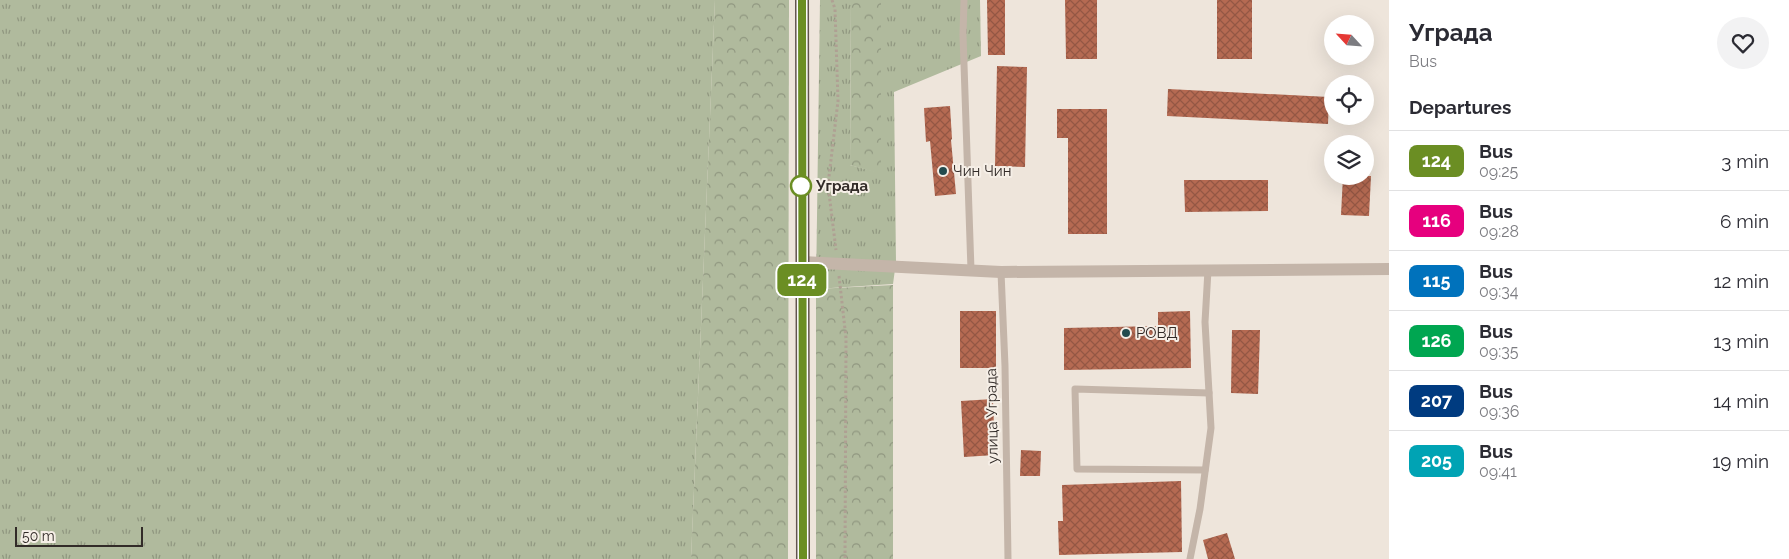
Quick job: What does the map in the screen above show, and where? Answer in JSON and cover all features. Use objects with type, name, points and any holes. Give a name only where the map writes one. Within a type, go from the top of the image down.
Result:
[{"type":"highway","points":[[802,0],[803,559]]},
{"type":"street","points":[[802,262],[1001,272],[1389,269]]},
{"type":"lane","points":[[964,0],[963,36],[971,270]]},
{"type":"lane","points":[[1190,559],[1200,509],[1211,428],[1205,322],[1208,270]]},
{"type":"lane","name":"улица Уграда","points":[[1001,272],[1008,559]]},
{"type":"lane","points":[[1205,470],[1077,469],[1075,390],[1209,393]]},
{"type":"green space","points":[[0,0],[715,0],[691,559],[0,559]]},
{"type":"green space","points":[[715,0],[789,0],[788,559],[691,559]]},
{"type":"green space","points":[[820,0],[851,0],[850,165],[881,173],[881,0],[980,0],[981,56],[894,92],[896,262],[893,284],[816,289]]},
{"type":"green space","points":[[851,0],[881,0],[881,174],[850,165]]},
{"type":"green space","points":[[893,285],[893,559],[816,559],[816,289]]},
{"type":"building","points":[[987,0],[1005,0],[1005,55],[988,55]]},
{"type":"building","points":[[1065,0],[1097,0],[1097,59],[1066,59]]},
{"type":"building","points":[[1217,0],[1252,0],[1252,59],[1217,59]]},
{"type":"building","points":[[997,66],[1027,67],[1025,167],[995,166]]},
{"type":"building","points":[[1168,89],[1324,97],[1324,124],[1167,116]]},
{"type":"building","points":[[950,106],[956,194],[935,196],[930,141],[926,142],[924,108]]},
{"type":"building","points":[[1057,109],[1107,109],[1107,234],[1068,234],[1068,138],[1057,138]]},
{"type":"building","points":[[1184,180],[1268,180],[1268,211],[1185,212]]},
{"type":"building","points":[[1343,185],[1371,185],[1369,216],[1341,215]]},
{"type":"building","points":[[960,311],[996,311],[996,368],[960,368]]},
{"type":"building","points":[[1190,311],[1191,368],[1064,370],[1064,328],[1158,326],[1158,312]]},
{"type":"building","points":[[1232,330],[1260,330],[1258,394],[1231,393]]},
{"type":"building","points":[[993,399],[995,455],[964,457],[961,401]]},
{"type":"building","points":[[1021,450],[1041,451],[1040,476],[1020,476]]},
{"type":"building","points":[[1181,481],[1182,552],[1059,555],[1058,521],[1063,521],[1062,485]]},
{"type":"building","points":[[1227,533],[1235,559],[1208,559],[1203,540]]},
{"type":"bus line","name":"124","points":[[802,0],[803,559]]},
{"type":"place","name":"Чин Чин","points":[[943,171]]},
{"type":"place","name":"Уграда","points":[[801,186]]},
{"type":"place","name":"РОВД","points":[[1126,333]]}]
